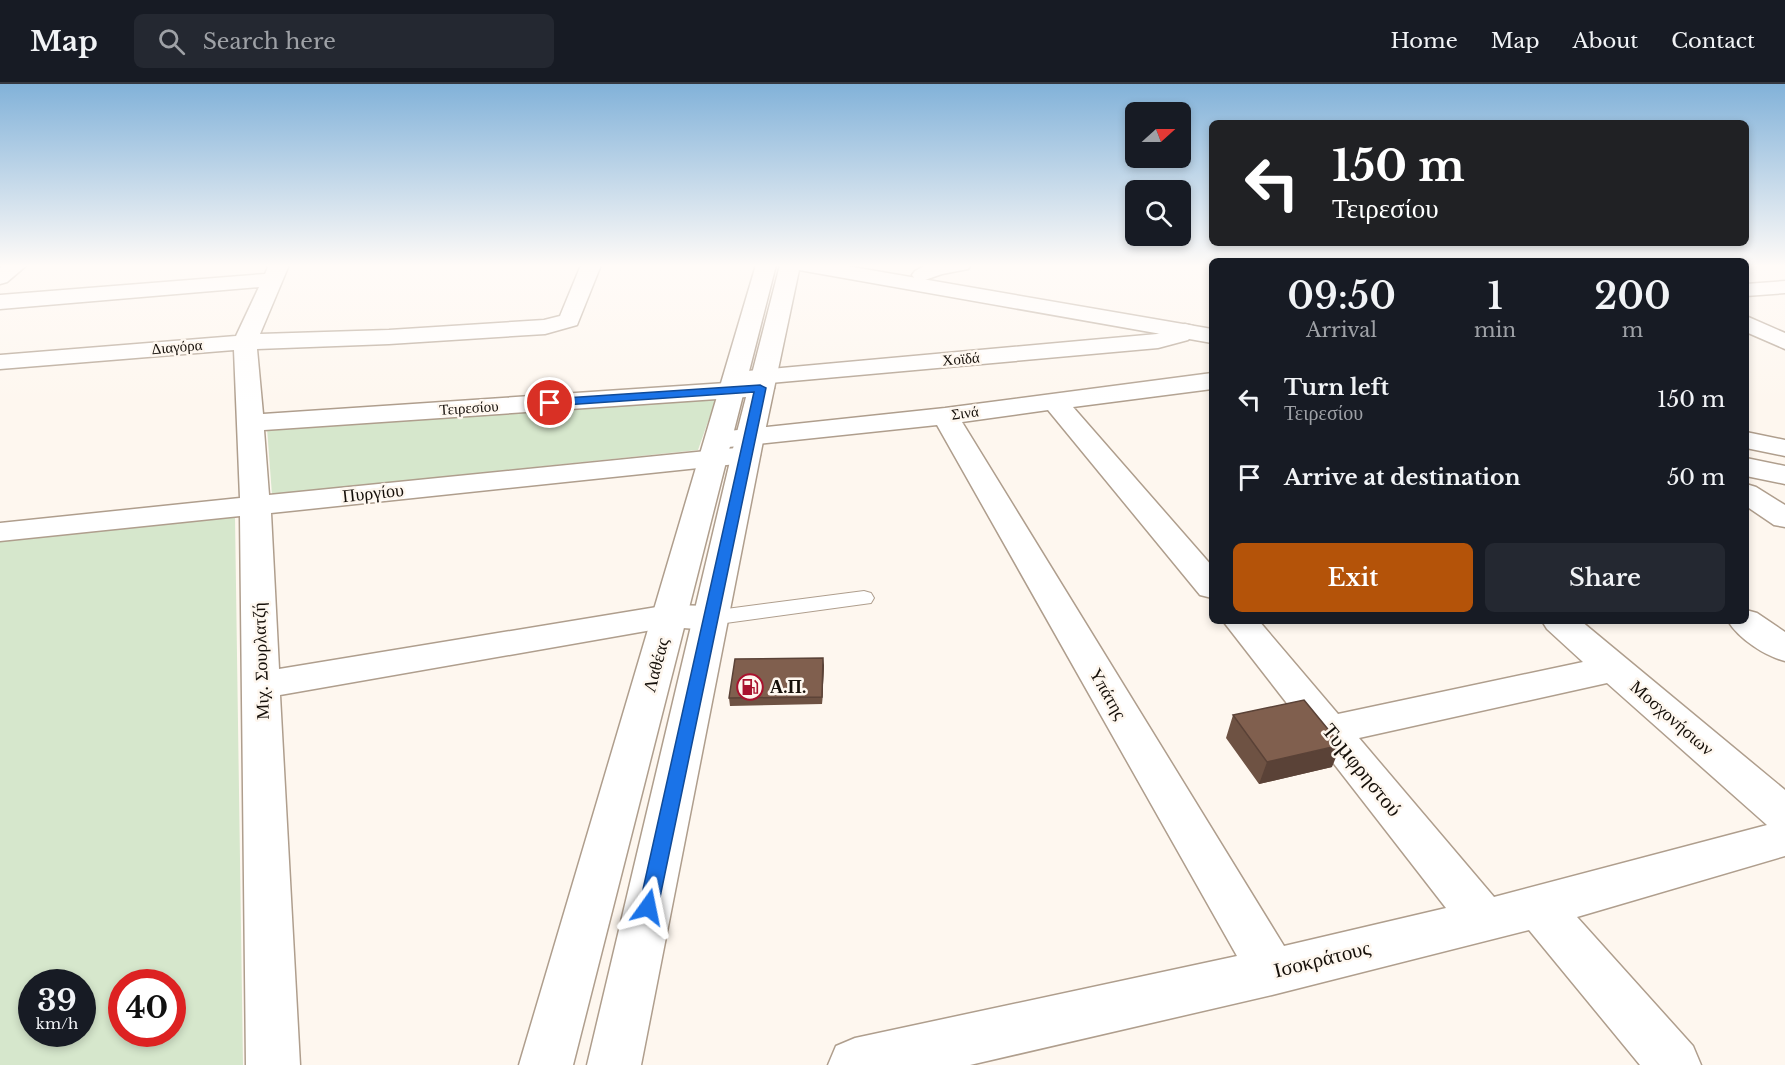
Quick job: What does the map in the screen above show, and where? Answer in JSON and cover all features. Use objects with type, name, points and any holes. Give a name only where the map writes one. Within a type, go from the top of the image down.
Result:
[{"type":"street","name":"Μιχ. Σουρλατζή","points":[[259,311],[245,342],[255,505],[262,685],[273,1065]]},
{"type":"street","name":"Διαγόρα","points":[[0,362],[245,342],[389,337],[546,327],[569,320],[573,311]]},
{"type":"street","name":"Λαθέας","points":[[546,1065],[690,617],[748,446],[747,384],[759,311]]},
{"type":"street","name":"Λαθέας","points":[[614,1065],[690,617],[715,449],[747,384],[774,311]]},
{"type":"street","points":[[1066,311],[1209,335]]},
{"type":"street","points":[[1140,311],[1209,322]]},
{"type":"street","points":[[1749,324],[1785,342]]},
{"type":"street","name":"Χοϊδά","points":[[747,384],[1158,341],[1180,335],[1185,331]]},
{"type":"street","name":"Σινά","points":[[748,446],[945,416],[1209,381]]},
{"type":"street","name":"Τειρεσίου","points":[[249,423],[747,384]]},
{"type":"street","points":[[1055,402],[1209,584]]},
{"type":"street","name":"Υπάτης","points":[[945,416],[1272,972]]},
{"type":"street","points":[[1749,428],[1785,435]]},
{"type":"street","points":[[1749,441],[1785,448]]},
{"type":"street","name":"Πυργίου","points":[[0,532],[255,505],[748,446]]},
{"type":"street","points":[[1749,468],[1785,475]]},
{"type":"street","points":[[1749,495],[1785,518]]},
{"type":"street","points":[[262,685],[690,617]]},
{"type":"street","name":"Τυμφρηστού","points":[[1242,624],[1484,920]]},
{"type":"street","name":"Μοσχονήσιων","points":[[1563,624],[1785,815]]},
{"type":"street","points":[[1749,624],[1785,649]]},
{"type":"street","points":[[1330,730],[1614,668]]},
{"type":"street","name":"Ισοκράτους","points":[[855,1065],[1272,972],[1539,907],[1785,838]]},
{"type":"street","points":[[1539,907],[1674,1065]]},
{"type":"lane","points":[[690,617],[864,598]]},
{"type":"green space","points":[[717,396],[698,450],[272,495],[267,428]]},
{"type":"green space","points":[[235,517],[243,1065],[0,1065],[0,541]]},
{"type":"building","points":[[823,658],[822,697],[729,698],[735,659]]},
{"type":"building","points":[[1304,700],[1341,745],[1267,762],[1233,715]]},
{"type":"place","name":"Α.Π.","points":[[750,687]]},
{"type":"route","points":[[550,403],[760,388],[648,907]]}]
